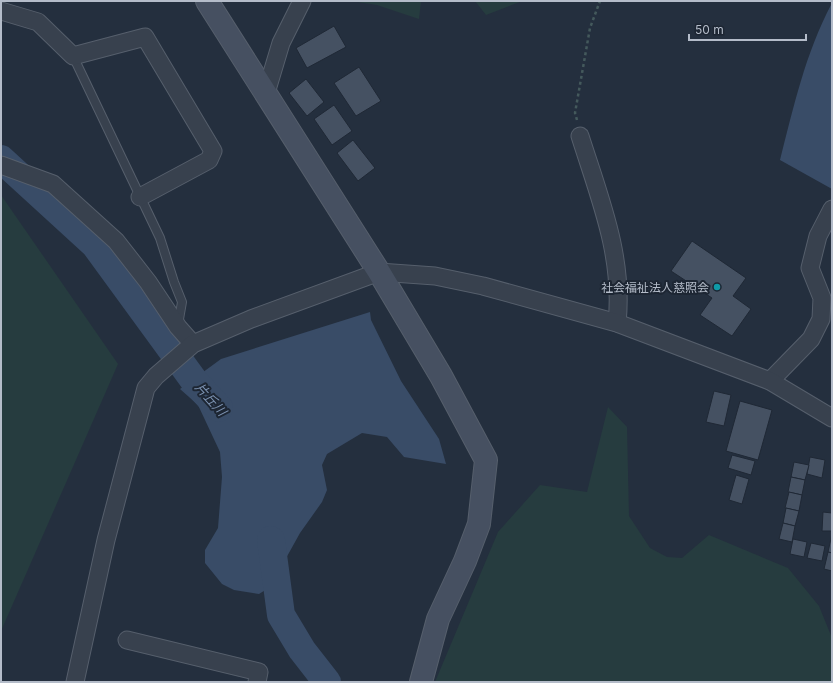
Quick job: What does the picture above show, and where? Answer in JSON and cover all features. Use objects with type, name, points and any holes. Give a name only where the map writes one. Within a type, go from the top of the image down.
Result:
[{"type":"street","points":[[207,1],[379,272],[441,376],[486,460],[479,524],[465,561],[438,619],[421,682]]},
{"type":"street","points":[[266,93],[281,43],[302,1]]},
{"type":"street","points":[[1,11],[38,22],[73,56],[145,37],[212,152],[209,160],[140,197]]},
{"type":"street","points":[[580,136],[612,241],[617,268],[619,295],[617,324]]},
{"type":"street","points":[[1,164],[53,184],[116,241],[148,282],[178,327],[193,344]]},
{"type":"street","points":[[770,381],[811,339],[821,318],[822,298],[810,268],[818,236],[832,209]]},
{"type":"street","points":[[75,682],[106,540],[146,388],[156,376],[193,344],[251,319],[379,272],[435,276],[483,286],[617,324],[770,381],[832,418]]},
{"type":"street","points":[[127,640],[259,672],[257,682]]},
{"type":"lane","points":[[73,56],[160,238],[182,302],[178,327]]},
{"type":"path","points":[[580,136],[575,113],[590,28],[600,1]]},
{"type":"green space","points":[[351,1],[421,1],[419,19],[377,5]]},
{"type":"green space","points":[[475,1],[522,1],[486,15]]},
{"type":"green space","points":[[1,195],[118,364],[1,631]]},
{"type":"green space","points":[[608,407],[627,427],[629,516],[650,548],[667,557],[682,558],[709,535],[788,568],[819,606],[832,638],[832,682],[435,682],[498,532],[540,485],[587,492]]},
{"type":"water","points":[[832,3],[832,189],[780,160],[795,100],[807,61],[814,41]]},
{"type":"water","points":[[370,312],[371,320],[401,381],[439,439],[446,464],[404,457],[387,437],[362,433],[327,454],[322,465],[327,490],[322,502],[300,533],[270,587],[259,594],[234,590],[222,584],[205,563],[205,550],[218,528],[222,477],[220,452],[198,405],[180,389],[221,359]]},
{"type":"building","points":[[334,26],[346,47],[307,68],[296,48]]},
{"type":"building","points":[[359,67],[381,101],[356,116],[334,83]]},
{"type":"building","points":[[306,79],[324,102],[307,116],[289,93]]},
{"type":"building","points":[[334,105],[352,131],[332,145],[314,119]]},
{"type":"building","points":[[353,140],[375,168],[358,181],[337,153]]},
{"type":"building","name":"社会福祉法人慈照会","points":[[692,241],[746,278],[733,296],[751,309],[732,336],[700,315],[712,298],[671,271]]},
{"type":"building","points":[[714,391],[731,395],[724,426],[706,422]]},
{"type":"building","points":[[740,401],[772,410],[758,460],[726,451]]},
{"type":"building","points":[[732,455],[755,461],[751,475],[728,468]]},
{"type":"building","points":[[810,457],[825,460],[822,478],[807,474]]},
{"type":"building","points":[[794,462],[809,465],[805,480],[791,477]]},
{"type":"building","points":[[736,475],[749,479],[742,504],[729,500]]},
{"type":"building","points":[[791,477],[805,480],[802,495],[788,492]]},
{"type":"building","points":[[789,492],[802,495],[799,511],[785,508]]},
{"type":"building","points":[[786,508],[799,511],[795,526],[783,523]]},
{"type":"building","points":[[823,512],[832,513],[832,531],[822,531]]},
{"type":"building","points":[[783,523],[795,526],[792,542],[779,539]]},
{"type":"building","points":[[832,534],[832,553],[828,552]]},
{"type":"building","points":[[793,539],[807,542],[804,557],[790,554]]},
{"type":"building","points":[[811,543],[825,546],[822,561],[807,558]]},
{"type":"building","points":[[828,552],[832,553],[832,571],[824,569]]},
{"type":"waterway","name":"片丘川","points":[[1,159],[95,245],[195,382],[219,408]]},
{"type":"waterway","name":"片丘川","points":[[271,540],[281,615],[302,650],[327,682]]},
{"type":"place","name":"社会福祉法人慈照会","points":[[717,287]]}]
